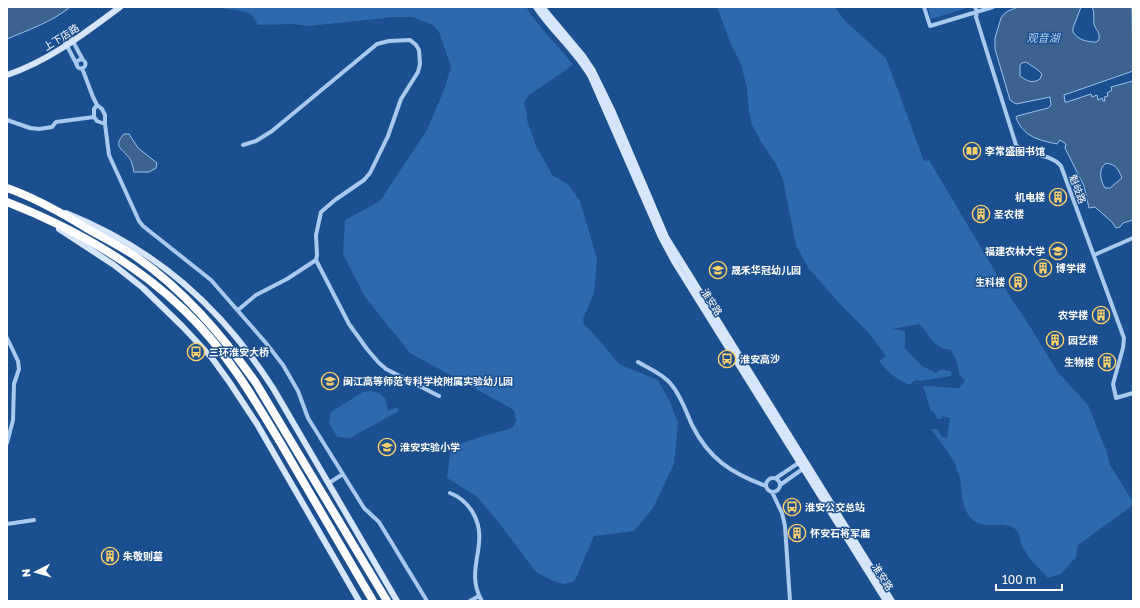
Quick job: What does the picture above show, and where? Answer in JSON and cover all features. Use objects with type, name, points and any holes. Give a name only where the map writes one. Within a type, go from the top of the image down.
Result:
[{"type":"highway","points":[[7,188],[47,205],[134,256],[189,301],[237,356],[256,383],[387,601]]},
{"type":"highway","points":[[7,202],[66,228],[94,243],[130,266],[166,293],[214,341],[260,407],[373,601]]},
{"type":"main road","name":"上下店路","points":[[72,40],[116,7]]},
{"type":"main road","name":"上下店路","points":[[7,74],[31,66],[120,7]]},
{"type":"main road","name":"淮安路","points":[[536,7],[579,59],[591,77],[661,237],[675,263],[892,601]]},
{"type":"main road","name":"淮安路","points":[[542,7],[583,56],[593,71],[612,110],[666,238],[802,461]]},
{"type":"main road","points":[[47,205],[84,220],[139,250],[167,269],[196,294],[222,321],[257,364],[329,483],[397,601]]},
{"type":"main road","points":[[36,214],[127,275],[183,327],[212,358],[257,424],[359,601]]},
{"type":"main road","name":"淮安路","points":[[806,467],[886,601]]},
{"type":"street","points":[[924,7],[930,26],[993,7]]},
{"type":"street","points":[[975,7],[977,12]]},
{"type":"street","name":"魁岐路","points":[[977,12],[976,17],[1016,145],[1019,148],[1054,160],[1060,164],[1124,338],[1123,348],[1113,384],[1116,398],[1133,393]]},
{"type":"street","points":[[72,40],[84,60],[85,66],[82,68]]},
{"type":"street","points":[[243,145],[256,141],[272,131],[378,44],[389,41],[410,40],[416,45],[419,50],[420,64],[418,72],[401,99],[388,136],[370,173],[364,180],[335,200],[321,212],[316,235],[316,260],[349,324],[378,362],[386,369],[439,396]]},
{"type":"street","points":[[65,44],[77,65],[82,68],[97,104],[101,107],[105,115],[104,124],[109,155],[141,224],[207,276],[266,342],[283,365],[298,391],[308,418],[364,508],[379,522],[427,601]]},
{"type":"street","points":[[77,65],[78,61],[84,60]]},
{"type":"street","points":[[97,104],[94,109],[94,117],[104,124]]},
{"type":"street","points":[[7,120],[30,128],[39,129],[52,127],[56,122],[94,117]]},
{"type":"street","points":[[1094,256],[1133,238]]},
{"type":"street","points":[[238,310],[256,295],[287,279],[316,260]]},
{"type":"street","points":[[7,338],[18,361],[19,369],[14,384],[13,420],[7,443]]},
{"type":"street","points":[[638,362],[671,383],[680,396],[694,428],[717,459],[737,474],[766,486],[768,490],[772,492],[782,513],[785,526],[790,601]]},
{"type":"street","points":[[766,486],[768,479],[776,478],[802,461]]},
{"type":"street","points":[[772,492],[778,490],[780,485],[806,467]]},
{"type":"street","points":[[329,483],[343,474]]},
{"type":"street","points":[[776,478],[780,485]]},
{"type":"street","points":[[450,493],[467,505],[478,523],[480,537],[475,572],[481,601]]},
{"type":"street","points":[[7,524],[34,520]]},
{"type":"street","points":[[470,601],[479,596]]},
{"type":"shaded area","points":[[212,7],[526,7],[573,65],[529,95],[524,103],[527,120],[536,146],[552,175],[568,184],[580,201],[597,259],[594,293],[583,319],[584,324],[619,364],[658,380],[670,402],[678,423],[674,464],[653,508],[634,531],[594,536],[573,582],[563,584],[551,580],[536,572],[499,523],[476,496],[447,478],[451,447],[513,427],[516,421],[514,410],[410,353],[365,297],[343,254],[345,220],[380,201],[427,130],[444,90],[451,67],[439,32],[433,25],[412,17],[394,17],[309,26],[292,24],[258,25],[251,14],[243,11]]},
{"type":"shaded area","points":[[717,7],[835,7],[845,21],[886,58],[924,161],[929,160],[1011,298],[1057,371],[1088,405],[1106,450],[1110,465],[1133,502],[1133,505],[1078,545],[1076,557],[1061,574],[1048,578],[1025,552],[1017,531],[1012,527],[1007,525],[978,523],[973,521],[966,512],[962,498],[960,478],[954,461],[931,429],[937,429],[942,437],[947,438],[950,418],[943,416],[941,419],[937,419],[934,412],[931,411],[923,386],[959,388],[965,381],[959,374],[958,364],[951,350],[940,347],[936,344],[919,324],[892,329],[905,331],[905,348],[922,366],[936,373],[942,369],[952,372],[951,376],[920,381],[916,380],[910,385],[901,381],[885,369],[879,361],[886,356],[868,332],[840,304],[809,269],[796,245],[783,180],[776,164],[761,142],[752,125],[749,113],[747,87],[740,62],[732,47]]},
{"type":"shaded area","points":[[928,7],[970,7],[931,19]]},
{"type":"shaded area","points":[[371,391],[379,393],[385,398],[388,411],[397,407],[399,411],[350,438],[337,437],[329,423],[331,412],[363,392]]},
{"type":"water","points":[[7,7],[70,7],[48,21],[7,39]]},
{"type":"water","name":"观音湖","points":[[1018,7],[1081,7],[1073,28],[1073,32],[1077,37],[1083,40],[1096,42],[1099,40],[1099,35],[1094,24],[1094,13],[1092,7],[1131,7],[1133,71],[1064,95],[1065,102],[1091,94],[1092,97],[1097,95],[1098,100],[1102,98],[1103,101],[1105,101],[1104,97],[1108,96],[1107,93],[1112,90],[1111,87],[1133,81],[1133,220],[1123,223],[1120,227],[1116,228],[1112,222],[1095,207],[1089,208],[1084,186],[1065,148],[1066,144],[1060,140],[1057,144],[1032,137],[1023,130],[1019,124],[1016,118],[1017,116],[1048,108],[1051,105],[1050,97],[1016,104],[1010,100],[995,49],[995,38],[1001,18],[1008,11]],"holes":[[[1026,62],[1042,74],[1040,79],[1030,81],[1020,76],[1020,65]],[[1106,163],[1117,168],[1122,178],[1110,188],[1105,188],[1101,178],[1101,171],[1103,165]]]},
{"type":"water","points":[[124,134],[129,134],[138,148],[157,163],[156,168],[149,172],[134,172],[130,159],[119,145],[119,142]]},
{"type":"place","name":"李常盛图书馆","points":[[972,151]]},
{"type":"place","name":"机电楼","points":[[1058,197]]},
{"type":"place","name":"圣农楼","points":[[981,214]]},
{"type":"place","name":"福建农林大学","points":[[1058,251]]},
{"type":"place","name":"博学楼","points":[[1043,268]]},
{"type":"place","name":"晟禾华冠幼儿园","points":[[718,270]]},
{"type":"place","name":"生科楼","points":[[1018,282]]},
{"type":"place","name":"农学楼","points":[[1101,315]]},
{"type":"place","name":"园艺楼","points":[[1055,340]]},
{"type":"place","name":"三环淮安大桥","points":[[196,352]]},
{"type":"place","name":"淮安高沙","points":[[727,359]]},
{"type":"place","name":"生物楼","points":[[1107,362]]},
{"type":"place","name":"闽江高等师范专科学校附属实验幼儿园","points":[[330,381]]},
{"type":"place","name":"淮安实验小学","points":[[387,447]]},
{"type":"place","name":"淮安公交总站","points":[[792,507]]},
{"type":"place","name":"怀安石将军庙","points":[[797,533]]},
{"type":"place","name":"朱敬则墓","points":[[110,556]]}]
